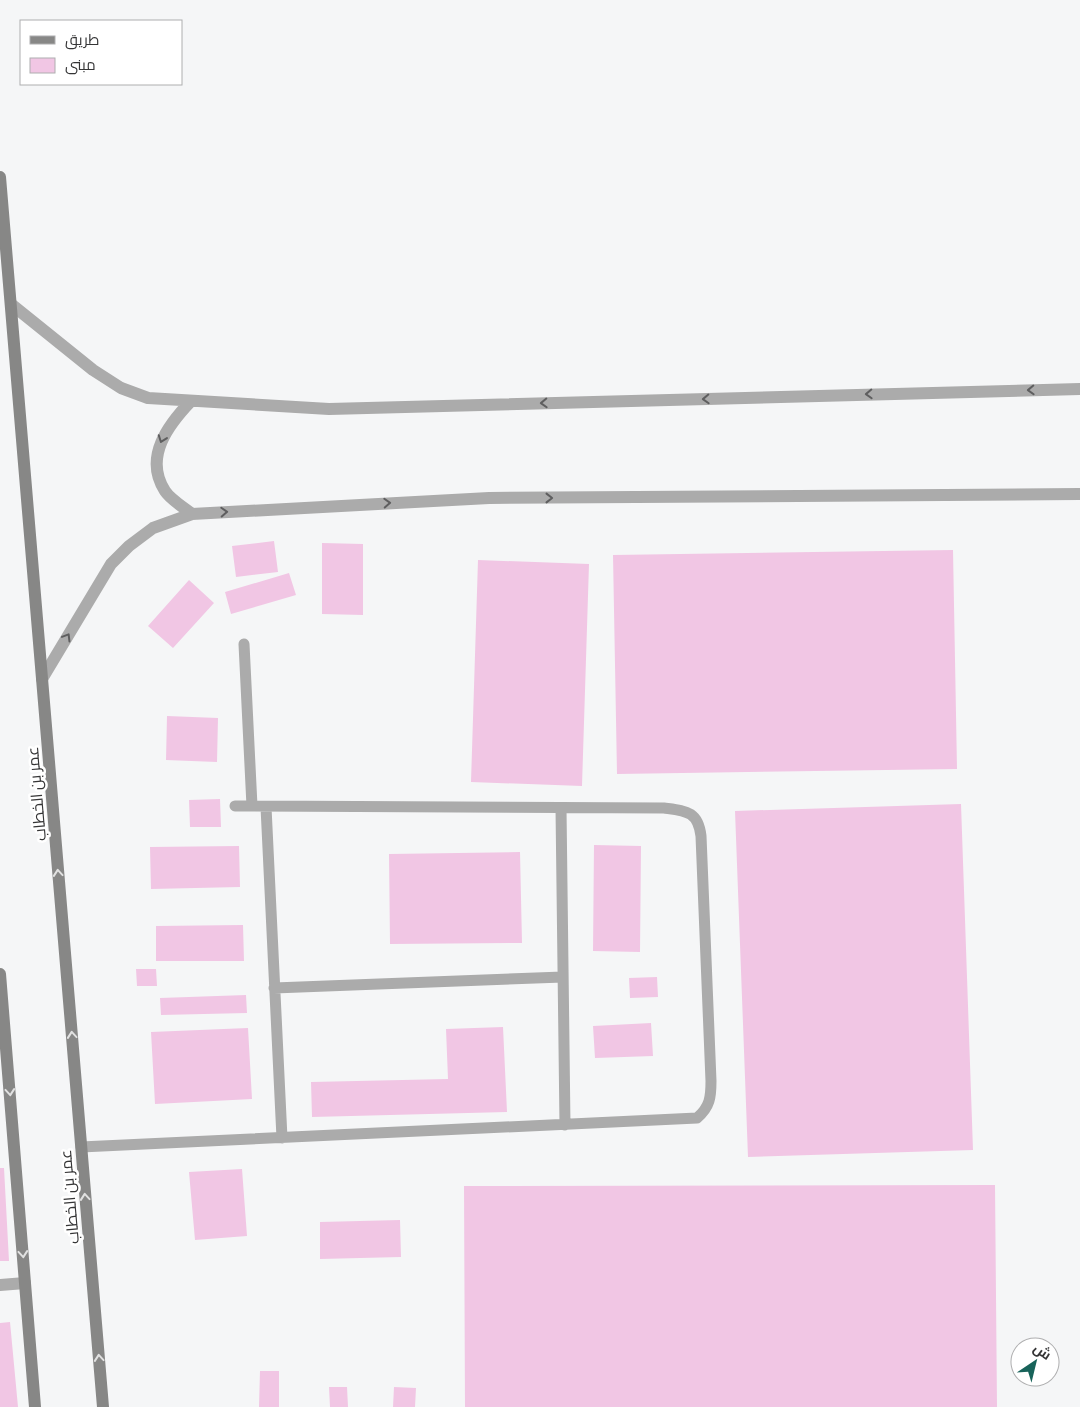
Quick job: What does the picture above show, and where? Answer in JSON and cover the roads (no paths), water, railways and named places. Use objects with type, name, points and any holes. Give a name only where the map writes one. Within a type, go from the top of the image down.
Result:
[{"type":"street","name":"عمر بن الخطاب","points":[[0,177],[103,1407]]},
{"type":"street","points":[[11,304],[93,370],[120,388],[148,398],[329,409],[1080,389]]},
{"type":"street","points":[[191,400],[164,434],[157,456],[158,473],[165,492],[192,514]]},
{"type":"street","points":[[42,679],[111,564],[128,546],[153,528],[192,514],[489,498],[1080,494]]},
{"type":"street","points":[[0,974],[36,1407]]},
{"type":"street","points":[[0,1285],[25,1283]]},
{"type":"lane","points":[[244,644],[252,806]]},
{"type":"lane","points":[[81,1147],[697,1118],[706,1110],[710,1099],[711,1081],[700,823],[692,814],[664,808],[236,806]]},
{"type":"lane","points":[[266,807],[282,1138]]},
{"type":"lane","points":[[561,808],[565,1124]]},
{"type":"lane","points":[[274,988],[563,977]]}]
